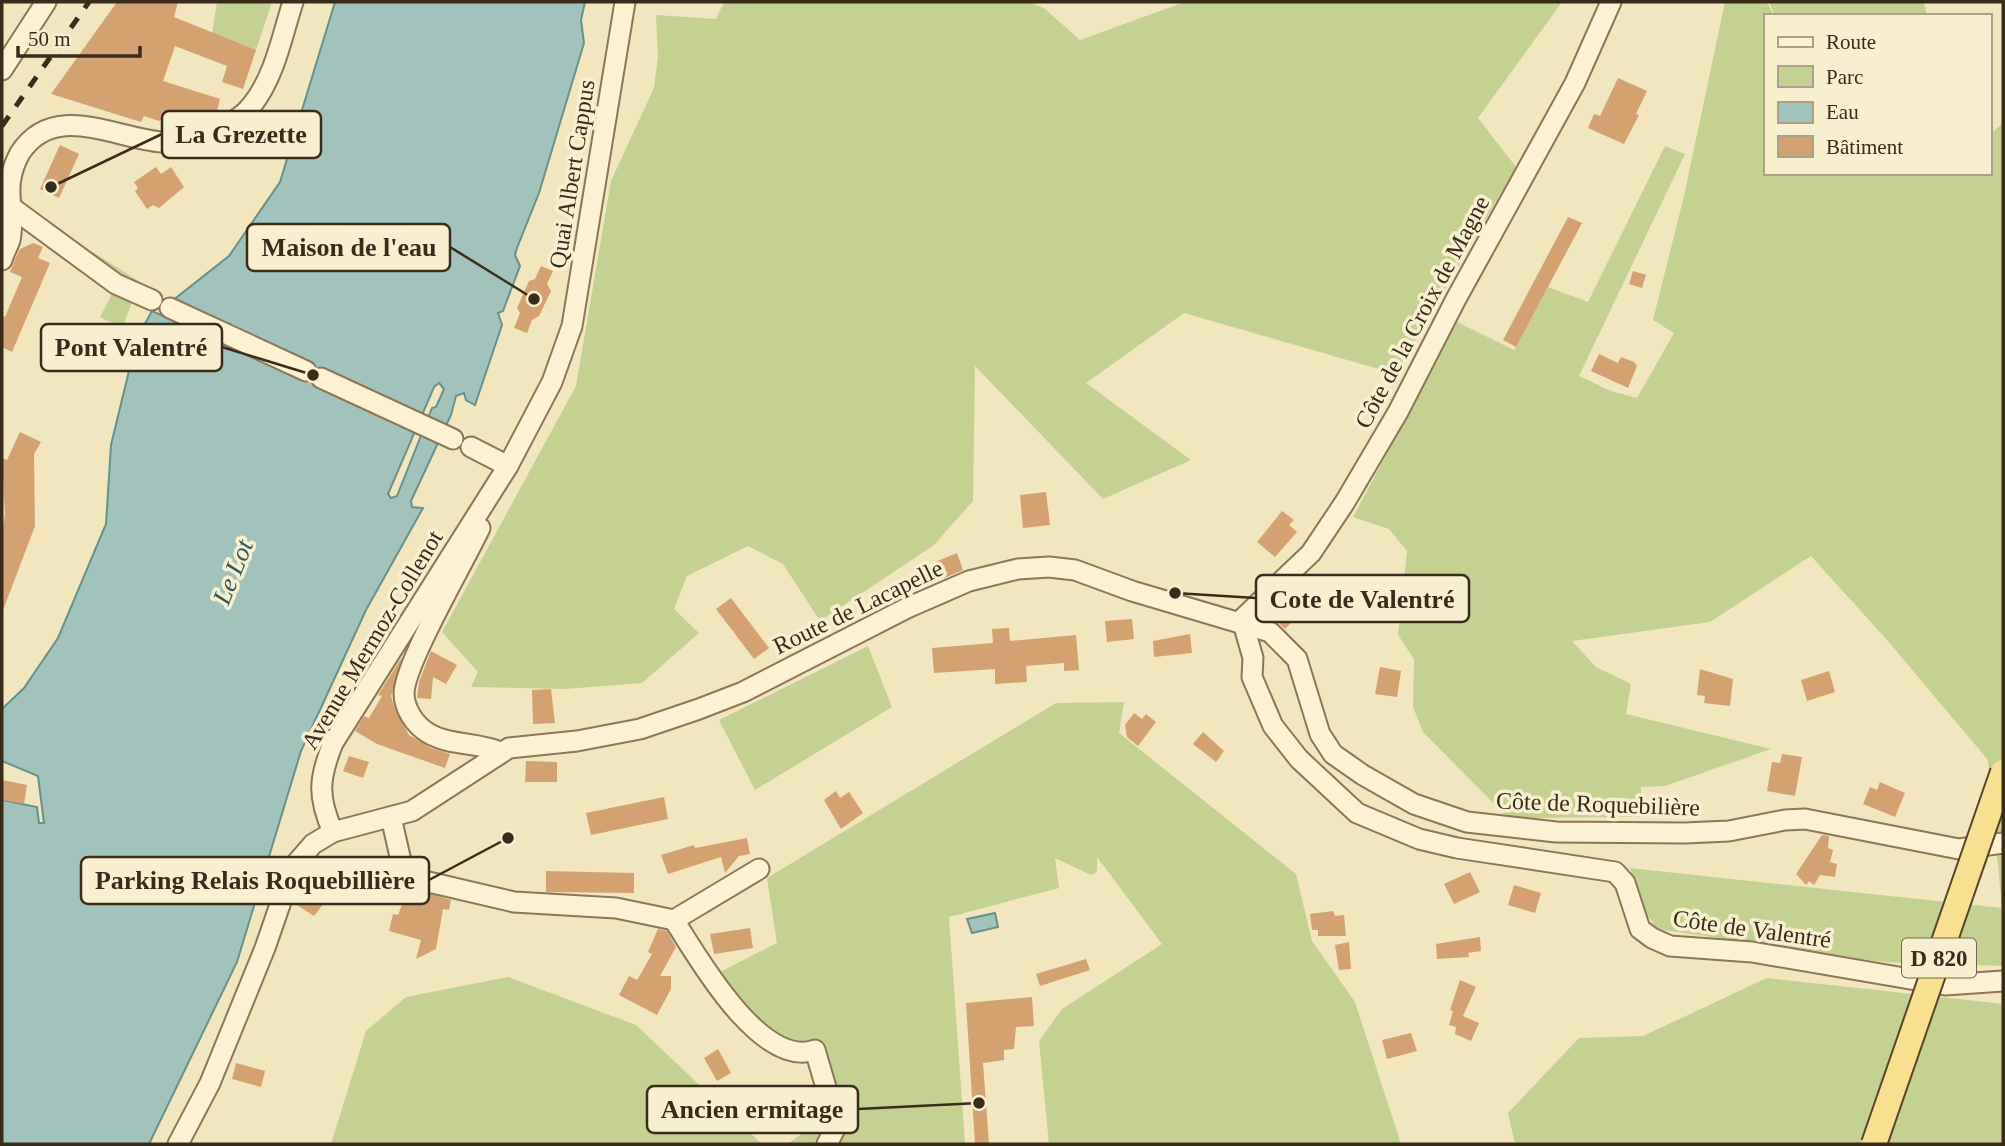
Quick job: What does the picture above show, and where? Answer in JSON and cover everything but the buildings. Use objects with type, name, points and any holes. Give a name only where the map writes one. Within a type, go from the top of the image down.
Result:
[{"type":"main road","name":"D 820","points":[[1874,1144],[2003,772]]},
{"type":"main road","name":"D 820","points":[[1891,1144],[2003,821]]},
{"type":"street","points":[[2,70],[46,2]]},
{"type":"street","points":[[2,260],[10,238],[6,185],[11,167],[20,152],[43,130],[55,126],[87,126],[164,142],[202,136],[244,114],[268,77],[293,2]]},
{"type":"street","name":"Quai Albert Cappus","points":[[508,466],[552,382],[572,327],[625,2]]},
{"type":"street","name":"Côte de la Croix de Magne","points":[[1242,622],[1311,553],[1345,502],[1398,412],[1456,299],[1575,83],[1611,2]]},
{"type":"street","points":[[7,204],[116,285],[314,374],[508,466]]},
{"type":"street","name":"Route de Lacapelle","points":[[500,752],[490,747],[442,740],[428,733],[409,712],[404,696],[411,668],[508,466]]},
{"type":"street","name":"Avenue Mermoz-Collenot","points":[[333,832],[320,789],[323,770],[333,743],[508,466]]},
{"type":"street","name":"Route de Lacapelle","points":[[333,832],[391,817],[427,803],[500,752],[515,746],[578,741],[644,728],[699,709],[743,692],[907,608],[970,581],[1018,569],[1049,566],[1075,570],[1182,607],[1242,622]]},
{"type":"street","name":"Côte de Roquebilière","points":[[1242,622],[1270,632],[1297,659],[1320,734],[1333,754],[1363,775],[1414,804],[1467,822],[1526,830],[1685,833],[1729,831],[1785,820],[1805,819],[1959,849],[2003,843]]},
{"type":"street","name":"Côte de Valentré","points":[[1242,622],[1253,658],[1252,677],[1259,699],[1273,726],[1299,759],[1357,813],[1384,826],[1457,848],[1615,872],[1625,883],[1640,929],[1651,938],[1670,946],[1752,952],[1945,985],[2003,981]]},
{"type":"street","points":[[1253,658],[1270,632]]},
{"type":"street","points":[[391,817],[401,861],[420,880],[513,902],[616,908],[674,920],[759,869]]},
{"type":"street","points":[[178,1144],[210,1083],[265,948],[293,867],[313,844],[333,832]]},
{"type":"street","points":[[674,920],[718,988],[763,1035],[793,1053],[815,1050],[837,1125],[827,1144]]},
{"type":"green space","points":[[217,2],[272,2],[256,50],[212,33]]},
{"type":"green space","points":[[724,2],[1030,2],[1045,9],[1080,40],[1185,2],[1562,2],[1478,118],[1516,167],[1396,374],[1184,313],[1086,383],[1191,460],[1103,499],[975,366],[973,501],[934,545],[820,621],[783,564],[748,546],[687,576],[674,609],[699,633],[642,683],[565,689],[471,687],[478,672],[442,632],[576,386],[611,181],[654,88],[658,56],[656,15],[716,19]]},
{"type":"green space","points":[[1725,2],[1767,2],[1773,14],[1764,14],[1764,175],[1991,175],[1991,133],[2003,123],[2003,966],[1882,962],[1657,929],[1646,913],[1630,868],[2002,908],[1988,760],[1887,640],[1811,556],[1710,622],[1572,641],[1596,667],[1631,684],[1626,714],[1771,749],[1665,786],[1641,787],[1642,817],[1508,818],[1423,732],[1413,707],[1414,659],[1398,635],[1407,551],[1389,529],[1353,517],[1457,322],[1514,350],[1548,287],[1588,302],[1665,146],[1685,154],[1579,376],[1611,391],[1637,398],[1674,333],[1653,320],[1684,196]]},
{"type":"green space","points":[[1769,2],[1924,2],[1927,14],[1774,14]]},
{"type":"green space","points":[[93,252],[140,282],[122,328],[100,317],[113,292],[86,254]]},
{"type":"green space","points":[[868,646],[892,707],[755,790],[719,720]]},
{"type":"green space","points":[[1124,702],[1119,733],[1296,874],[1312,941],[1355,1002],[1401,1144],[1049,1144],[1039,1041],[1062,1009],[1162,944],[1097,857],[1097,872],[1091,875],[1055,858],[1059,888],[949,917],[965,1144],[788,1144],[839,1105],[823,1048],[804,1045],[774,1033],[751,1013],[718,973],[777,943],[767,878],[1056,703]]},
{"type":"green space","points":[[508,977],[636,1025],[762,1144],[331,1144],[366,1031],[406,997]]},
{"type":"green space","points":[[1767,978],[2003,1004],[2003,1144],[1515,1144],[1508,1113],[1579,1038],[1643,1036]]},
{"type":"water","name":"Le Lot","points":[[335,2],[585,2],[581,20],[584,43],[539,193],[517,248],[515,255],[520,266],[503,311],[498,313],[502,325],[475,405],[466,400],[464,393],[456,396],[451,415],[411,501],[412,507],[423,508],[366,610],[301,751],[237,962],[149,1144],[2,1144],[2,800],[37,807],[39,823],[44,823],[38,776],[2,761],[2,709],[24,688],[58,638],[106,524],[111,445],[137,338],[152,311],[165,317],[172,301],[229,256],[280,182]],"holes":[[[439,383],[444,389],[436,407],[432,408],[397,496],[391,498],[388,494],[434,387]]]},
{"type":"water","points":[[995,913],[998,927],[972,933],[967,919]]},
{"type":"railway","points":[[2,126],[89,2]]},
{"type":"place","name":"La Grezette","points":[[51,187]]},
{"type":"place","name":"Maison de l'eau","points":[[534,299]]},
{"type":"place","name":"Pont Valentré","points":[[313,375]]},
{"type":"place","name":"Cote de Valentré","points":[[1175,593]]},
{"type":"place","name":"Parking Relais Roquebillière","points":[[508,838]]},
{"type":"place","name":"Ancien ermitage","points":[[979,1103]]}]
